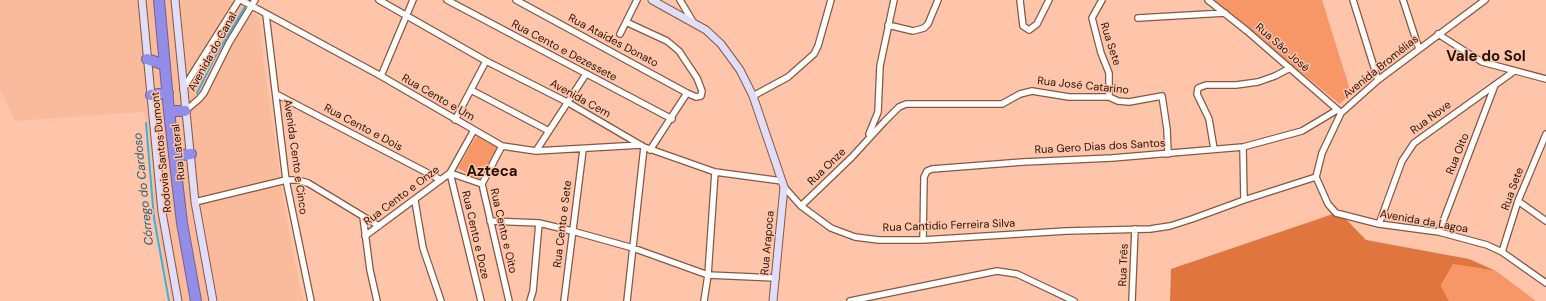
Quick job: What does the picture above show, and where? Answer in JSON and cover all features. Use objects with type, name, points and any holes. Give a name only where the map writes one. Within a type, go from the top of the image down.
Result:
[{"type":"highway","name":"Rodovia Santos Dumont","points":[[159,0],[169,111],[182,223],[196,301]]},
{"type":"highway","points":[[148,59],[165,65]]},
{"type":"highway","points":[[151,95],[168,93]]},
{"type":"highway","points":[[169,111],[185,110]]},
{"type":"highway","points":[[174,156],[191,154]]},
{"type":"street","points":[[142,0],[162,212],[178,301]]},
{"type":"street","name":"Rua Lateral","points":[[175,0],[195,202],[213,301]]},
{"type":"street","name":"Avenida do Canal","points":[[183,89],[240,0]]},
{"type":"street","name":"Rua Cento e Um","points":[[240,0],[381,76],[502,146],[536,151],[583,150],[642,146]]},
{"type":"street","name":"Avenida do Canal","points":[[185,110],[199,100],[204,93],[229,43],[255,0]]},
{"type":"street","name":"Avenida Cem","points":[[379,0],[407,14],[486,61],[567,102],[650,150],[715,172],[783,184]]},
{"type":"street","points":[[381,76],[413,0]]},
{"type":"street","name":"Rua Cento e Dezessete","points":[[447,0],[672,119]]},
{"type":"street","name":"Rua Ataídes Donato","points":[[516,0],[696,97],[701,96],[702,91],[696,78],[679,51],[667,41],[626,22]]},
{"type":"street","points":[[620,34],[637,0]]},
{"type":"street","name":"Rua Cantidio Ferreira Silva","points":[[652,0],[706,30],[721,44],[740,70],[753,96],[783,184],[801,206],[831,228],[855,237],[879,240],[923,240],[1066,231],[1135,230],[1170,226],[1316,177]]},
{"type":"street","points":[[680,0],[694,23]]},
{"type":"street","points":[[753,96],[788,77],[814,54],[818,46],[831,0]]},
{"type":"street","points":[[866,141],[876,120],[878,112],[880,66],[894,0]]},
{"type":"street","points":[[888,25],[913,31],[924,28],[928,24],[938,0]]},
{"type":"street","points":[[1020,0],[1023,26],[1029,30],[1037,24],[1049,0]]},
{"type":"street","name":"Rua Sete","points":[[1102,0],[1092,18],[1101,53],[1109,73],[1109,97]]},
{"type":"street","name":"Rua São José","points":[[1208,0],[1339,111]]},
{"type":"street","points":[[1353,0],[1378,80]]},
{"type":"street","points":[[1403,0],[1419,49]]},
{"type":"street","name":"Avenida Bromélias","points":[[1316,177],[1322,153],[1339,111],[1438,34],[1485,0]]},
{"type":"street","points":[[1138,18],[1225,13]]},
{"type":"street","name":"Avenida Cento e Cinco","points":[[266,15],[286,180],[311,301]]},
{"type":"street","points":[[1438,34],[1482,62],[1513,72],[1546,79]]},
{"type":"street","points":[[455,120],[486,61]]},
{"type":"street","points":[[1214,149],[1209,119],[1197,94],[1198,88],[1206,85],[1236,86],[1258,82],[1275,76],[1290,68]]},
{"type":"street","name":"Rua Nove","points":[[1379,224],[1407,151],[1414,143],[1513,72]]},
{"type":"street","points":[[536,151],[586,74]]},
{"type":"street","name":"Rua Oito","points":[[1439,232],[1495,84]]},
{"type":"street","points":[[471,90],[548,131]]},
{"type":"street","name":"Rua José Catarino","points":[[866,141],[899,107],[906,104],[1002,104],[1020,94],[1032,90],[1069,97],[1109,97],[1118,102],[1129,102],[1162,96],[1167,129],[1168,154]]},
{"type":"street","points":[[650,150],[672,119],[687,92]]},
{"type":"street","name":"Rua Cento e Dois","points":[[276,94],[441,180]]},
{"type":"street","name":"Rua Gero Dias dos Santos","points":[[923,240],[924,177],[928,171],[932,169],[1168,154],[1243,147],[1302,131],[1339,111]]},
{"type":"street","name":"Rua Cento e Onze","points":[[365,236],[450,173],[474,130]]},
{"type":"street","name":"Rua Sete","points":[[1502,252],[1518,201],[1546,134]]},
{"type":"street","name":"Rua Onze","points":[[801,206],[866,141]]},
{"type":"street","name":"Rua Cento e Oito","points":[[502,146],[482,184],[509,301]]},
{"type":"street","points":[[627,301],[642,146]]},
{"type":"street","points":[[1243,147],[1244,200]]},
{"type":"street","name":"Rua Cento e Sete","points":[[564,301],[583,150]]},
{"type":"street","points":[[704,301],[708,275],[715,172]]},
{"type":"street","points":[[450,173],[482,184]]},
{"type":"street","name":"Rua Cento e Doze","points":[[450,173],[480,301]]},
{"type":"street","name":"Avenida da Lagoa","points":[[1316,177],[1328,204],[1336,213],[1379,224],[1439,232],[1470,240],[1502,252],[1546,283]]},
{"type":"street","points":[[195,202],[294,179],[305,181],[379,226]]},
{"type":"street","name":"Rua Arapoca","points":[[773,301],[783,184]]},
{"type":"street","points":[[415,200],[423,248],[440,301]]},
{"type":"street","points":[[1518,201],[1546,221]]},
{"type":"street","points":[[363,217],[370,270],[377,301]]},
{"type":"street","points":[[490,221],[539,223],[572,231],[633,248],[708,275],[776,278]]},
{"type":"street","points":[[530,301],[534,291],[539,223]]},
{"type":"street","name":"Rua Três","points":[[1132,301],[1135,230]]},
{"type":"street","points":[[850,301],[997,271],[1017,274],[1074,301]]},
{"type":"shaded area","points":[[0,0],[230,0],[260,18],[263,57],[282,191],[298,280],[304,301],[172,301],[156,219],[148,124],[143,112],[15,121],[0,88]]},
{"type":"shaded area","points":[[1211,0],[1322,0],[1351,93],[1340,104]]},
{"type":"shaded area","points":[[477,135],[498,146],[479,180],[458,168]]},
{"type":"shaded area","points":[[1339,212],[1366,240],[1469,259],[1496,271],[1453,264],[1441,286],[1449,301],[1170,301],[1171,269]]},
{"type":"shaded area","points":[[1453,264],[1496,271],[1536,301],[1449,301],[1441,287]]},
{"type":"waterway","name":"Córrego do Cardoso","points":[[197,93],[215,57],[249,0]]},
{"type":"waterway","name":"Córrego do Cardoso","points":[[146,123],[154,218],[169,301]]},
{"type":"district","name":"Vale do Sol","points":[[1486,57]]},
{"type":"district","name":"Azteca","points":[[492,172]]}]
